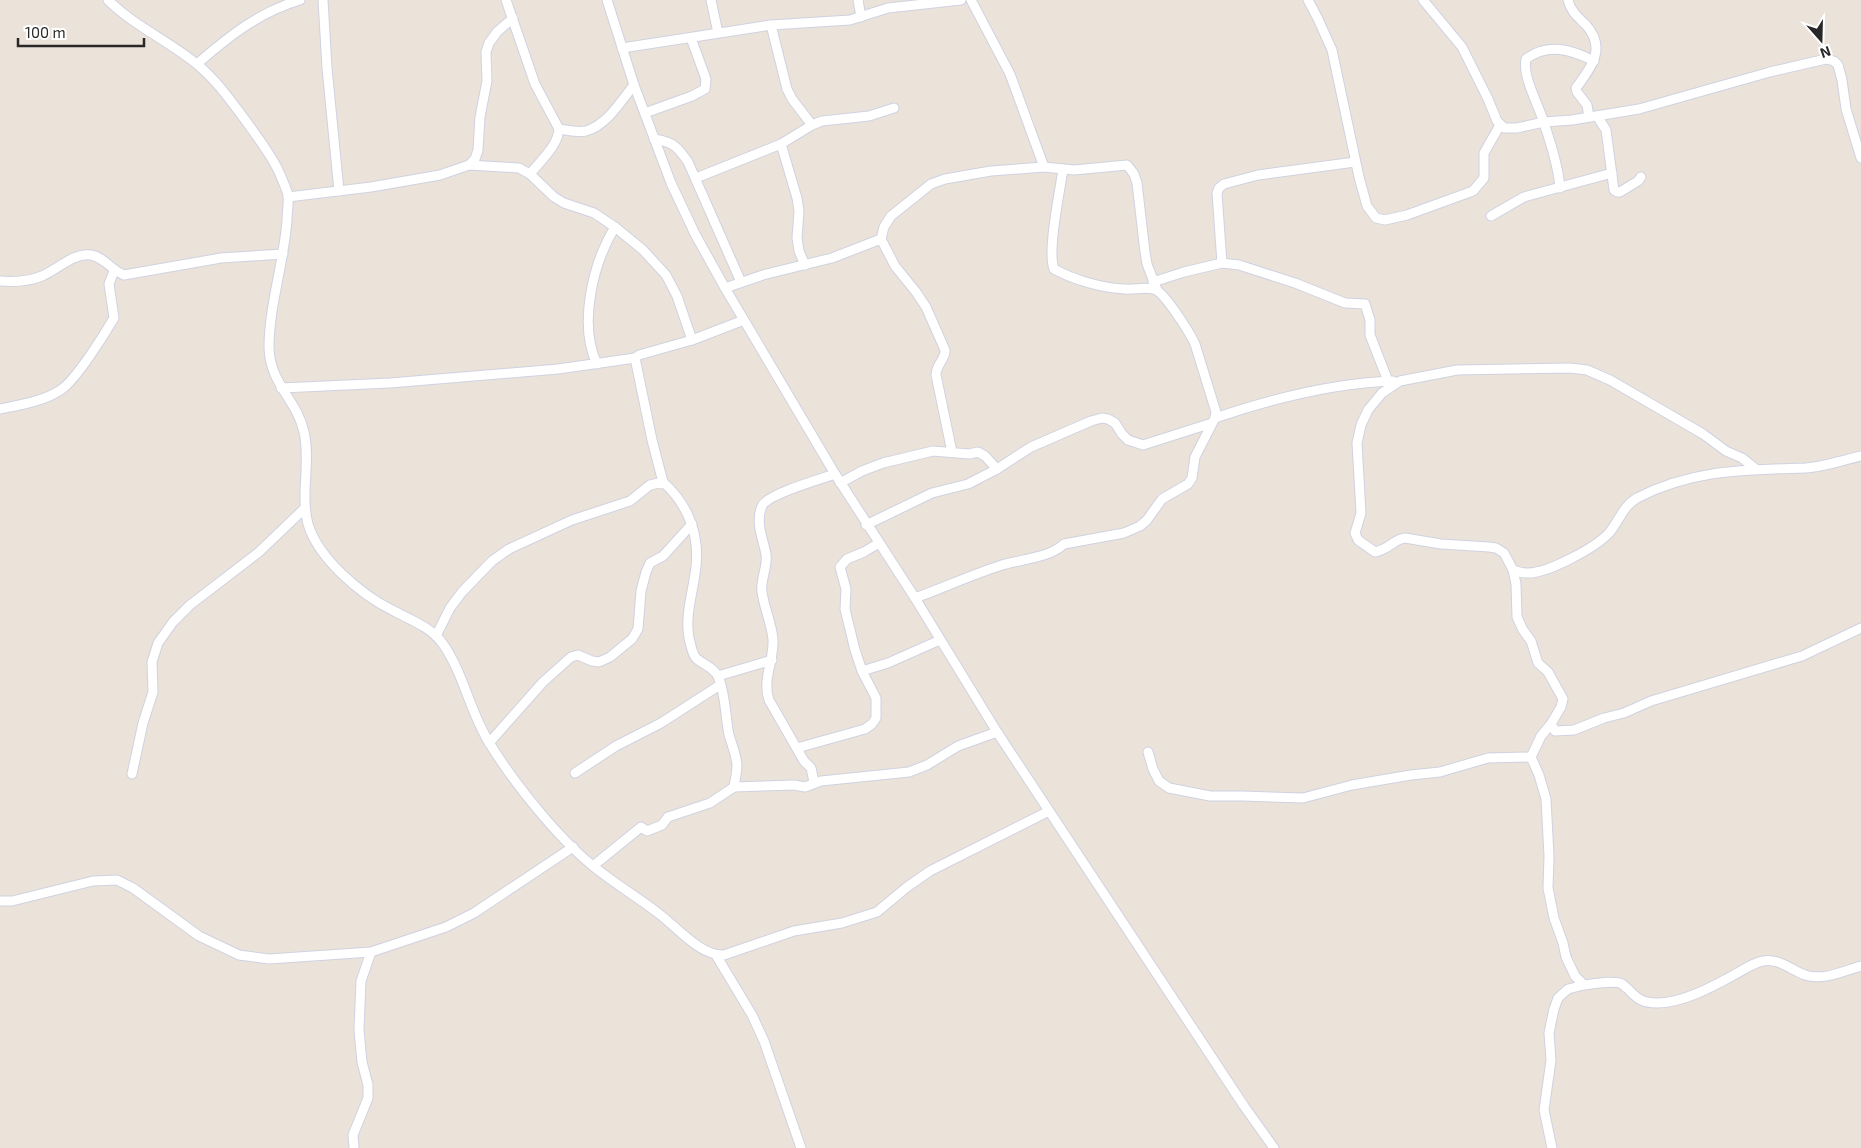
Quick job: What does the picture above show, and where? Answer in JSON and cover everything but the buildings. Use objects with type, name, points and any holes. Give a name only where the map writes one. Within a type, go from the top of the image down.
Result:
[{"type":"street","points":[[108,0],[131,20],[197,64],[218,84],[258,138],[279,171],[288,197],[284,254],[271,322],[269,351],[276,378],[301,419],[305,435],[306,475],[304,508],[318,548],[336,568],[378,602],[416,622],[436,636],[444,646],[460,677],[489,743],[532,802],[593,866],[660,914],[705,951],[716,955],[732,952],[794,931],[842,922],[877,912],[930,871],[1049,810]]},
{"type":"street","points":[[197,64],[225,40],[249,23],[300,0]]},
{"type":"street","points":[[323,0],[339,191]]},
{"type":"street","points":[[506,0],[535,84],[559,129],[555,143],[530,174]]},
{"type":"street","points":[[607,0],[634,85],[671,183],[695,234],[725,288],[834,474],[915,598],[997,732],[1244,1106],[1274,1148]]},
{"type":"street","points":[[709,0],[718,33]]},
{"type":"street","points":[[858,0],[861,17]]},
{"type":"street","points":[[622,48],[771,25],[850,20],[888,8],[962,0]]},
{"type":"street","points":[[971,0],[1010,74],[1044,167]]},
{"type":"street","points":[[1308,0],[1332,50],[1355,162],[1367,206],[1376,218],[1386,220],[1473,191],[1484,178],[1484,153],[1500,126]]},
{"type":"street","points":[[1423,0],[1462,47],[1500,126],[1504,128],[1516,128],[1544,122],[1593,117],[1639,109],[1770,72],[1826,59],[1834,61],[1838,65],[1846,109],[1861,158]]},
{"type":"street","points":[[1568,0],[1574,14],[1595,37],[1594,61],[1576,88],[1593,117],[1606,130],[1614,190],[1617,192],[1638,182],[1641,177]]},
{"type":"street","points":[[469,165],[475,159],[478,150],[480,117],[487,81],[486,52],[489,43],[497,32],[513,18]]},
{"type":"street","points":[[771,25],[788,90],[792,99],[812,125]]},
{"type":"street","points":[[645,113],[692,96],[705,89],[706,79],[691,38]]},
{"type":"street","points":[[1560,188],[1559,173],[1527,74],[1526,59],[1544,52],[1564,49],[1576,52],[1594,61]]},
{"type":"street","points":[[559,129],[578,132],[593,128],[606,119],[634,85]]},
{"type":"street","points":[[696,178],[781,144],[812,125],[833,119],[869,116],[894,108]]},
{"type":"street","points":[[654,139],[669,142],[677,147],[688,162],[741,282]]},
{"type":"street","points":[[781,144],[797,198],[799,211],[797,238],[799,251],[805,265]]},
{"type":"street","points":[[1222,263],[1217,193],[1224,184],[1258,175],[1355,162]]},
{"type":"street","points":[[288,197],[440,175],[469,165],[519,168],[530,174],[554,196],[564,202],[594,213],[643,250],[666,275],[677,296],[692,340]]},
{"type":"street","points":[[915,598],[1001,565],[1050,553],[1064,544],[1124,533],[1140,526],[1147,520],[1162,499],[1188,484],[1193,473],[1195,457],[1213,420],[1215,406],[1190,335],[1155,286],[1145,252],[1137,183],[1127,165],[1063,169],[1044,167],[960,175],[931,184],[891,216],[884,227],[881,239],[895,266],[926,308],[945,350],[945,356],[936,368],[936,375],[952,452]]},
{"type":"street","points":[[1063,169],[1052,254],[1054,269],[1096,284],[1125,290],[1149,289],[1184,272],[1222,263],[1238,265],[1295,283],[1346,303],[1365,304],[1370,320],[1370,335],[1388,381]]},
{"type":"street","points":[[1491,216],[1524,197],[1612,173]]},
{"type":"street","points":[[597,364],[589,344],[589,317],[596,270],[604,245],[615,227]]},
{"type":"street","points":[[725,288],[832,258],[881,239]]},
{"type":"street","points":[[0,281],[33,279],[43,276],[78,257],[88,254],[103,260],[114,272],[133,274],[221,258],[284,254]]},
{"type":"street","points":[[0,409],[55,394],[70,382],[114,318],[109,284],[114,272]]},
{"type":"street","points":[[281,388],[390,383],[597,364],[635,358],[639,355],[692,340],[744,320]]},
{"type":"street","points":[[635,358],[663,482],[676,493],[692,524],[695,538],[696,572],[688,621],[690,640],[696,659],[708,666],[719,680],[725,698],[729,734],[737,767],[734,787]]},
{"type":"street","points":[[866,525],[932,493],[968,484],[997,469],[1031,447],[1102,418],[1115,423],[1128,440],[1143,445],[1247,407],[1333,388],[1400,380],[1457,370],[1570,368],[1587,370],[1637,395],[1703,434],[1726,451],[1742,458],[1756,469]]},
{"type":"street","points":[[1400,380],[1382,393],[1368,410],[1361,425],[1357,443],[1361,513],[1356,533],[1358,540],[1374,552],[1384,550],[1400,538],[1441,544],[1496,548],[1504,553],[1513,570],[1516,584],[1517,617],[1522,630],[1531,641],[1538,663],[1548,672],[1563,699],[1561,707],[1541,736],[1531,757],[1546,799],[1549,856],[1548,888],[1554,918],[1566,957],[1575,976],[1584,985]]},
{"type":"street","points":[[840,483],[862,470],[912,454],[933,451],[969,454],[978,452],[985,456],[997,469]]},
{"type":"street","points":[[1513,570],[1521,573],[1535,572],[1570,559],[1589,549],[1610,532],[1631,502],[1680,481],[1723,471],[1806,468],[1861,456]]},
{"type":"street","points":[[814,782],[811,768],[804,762],[769,700],[765,687],[772,660],[773,639],[762,590],[766,555],[760,525],[762,506],[766,500],[780,493],[834,474]]},
{"type":"street","points":[[436,636],[450,608],[462,592],[492,561],[509,549],[572,520],[630,501],[650,485],[663,482]]},
{"type":"street","points":[[132,774],[143,723],[153,692],[152,662],[158,643],[173,622],[190,605],[259,552],[304,508]]},
{"type":"street","points":[[489,743],[543,682],[571,657],[578,655],[599,662],[610,657],[632,639],[638,630],[641,591],[650,563],[663,556],[692,524]]},
{"type":"street","points":[[797,748],[865,729],[876,718],[876,698],[862,671],[847,619],[845,610],[846,589],[840,567],[846,559],[864,552],[879,542]]},
{"type":"street","points":[[1551,724],[1555,731],[1574,730],[1604,718],[1624,713],[1651,701],[1802,656],[1861,628]]},
{"type":"street","points":[[862,671],[910,654],[940,640]]},
{"type":"street","points":[[575,773],[616,746],[661,723],[719,680],[772,660]]},
{"type":"street","points":[[593,866],[641,827],[647,831],[662,825],[668,817],[710,803],[734,787],[794,785],[805,787],[814,782],[909,772],[927,765],[958,746],[997,732]]},
{"type":"street","points":[[1148,752],[1159,781],[1169,788],[1210,796],[1303,798],[1352,786],[1440,772],[1488,758],[1531,757]]},
{"type":"street","points":[[0,901],[12,901],[93,881],[118,880],[133,888],[199,936],[239,955],[269,958],[371,952],[446,927],[474,913],[573,846]]},
{"type":"street","points":[[354,1148],[353,1135],[368,1098],[368,1085],[362,1062],[359,1022],[361,981],[371,952]]},
{"type":"street","points":[[716,955],[752,1015],[764,1042],[801,1148]]},
{"type":"street","points":[[1552,1148],[1544,1110],[1551,1060],[1549,1033],[1558,998],[1568,989],[1584,985],[1622,984],[1644,1003],[1659,1003],[1684,998],[1730,977],[1755,963],[1764,961],[1772,961],[1787,966],[1806,976],[1822,978],[1861,966]]}]
